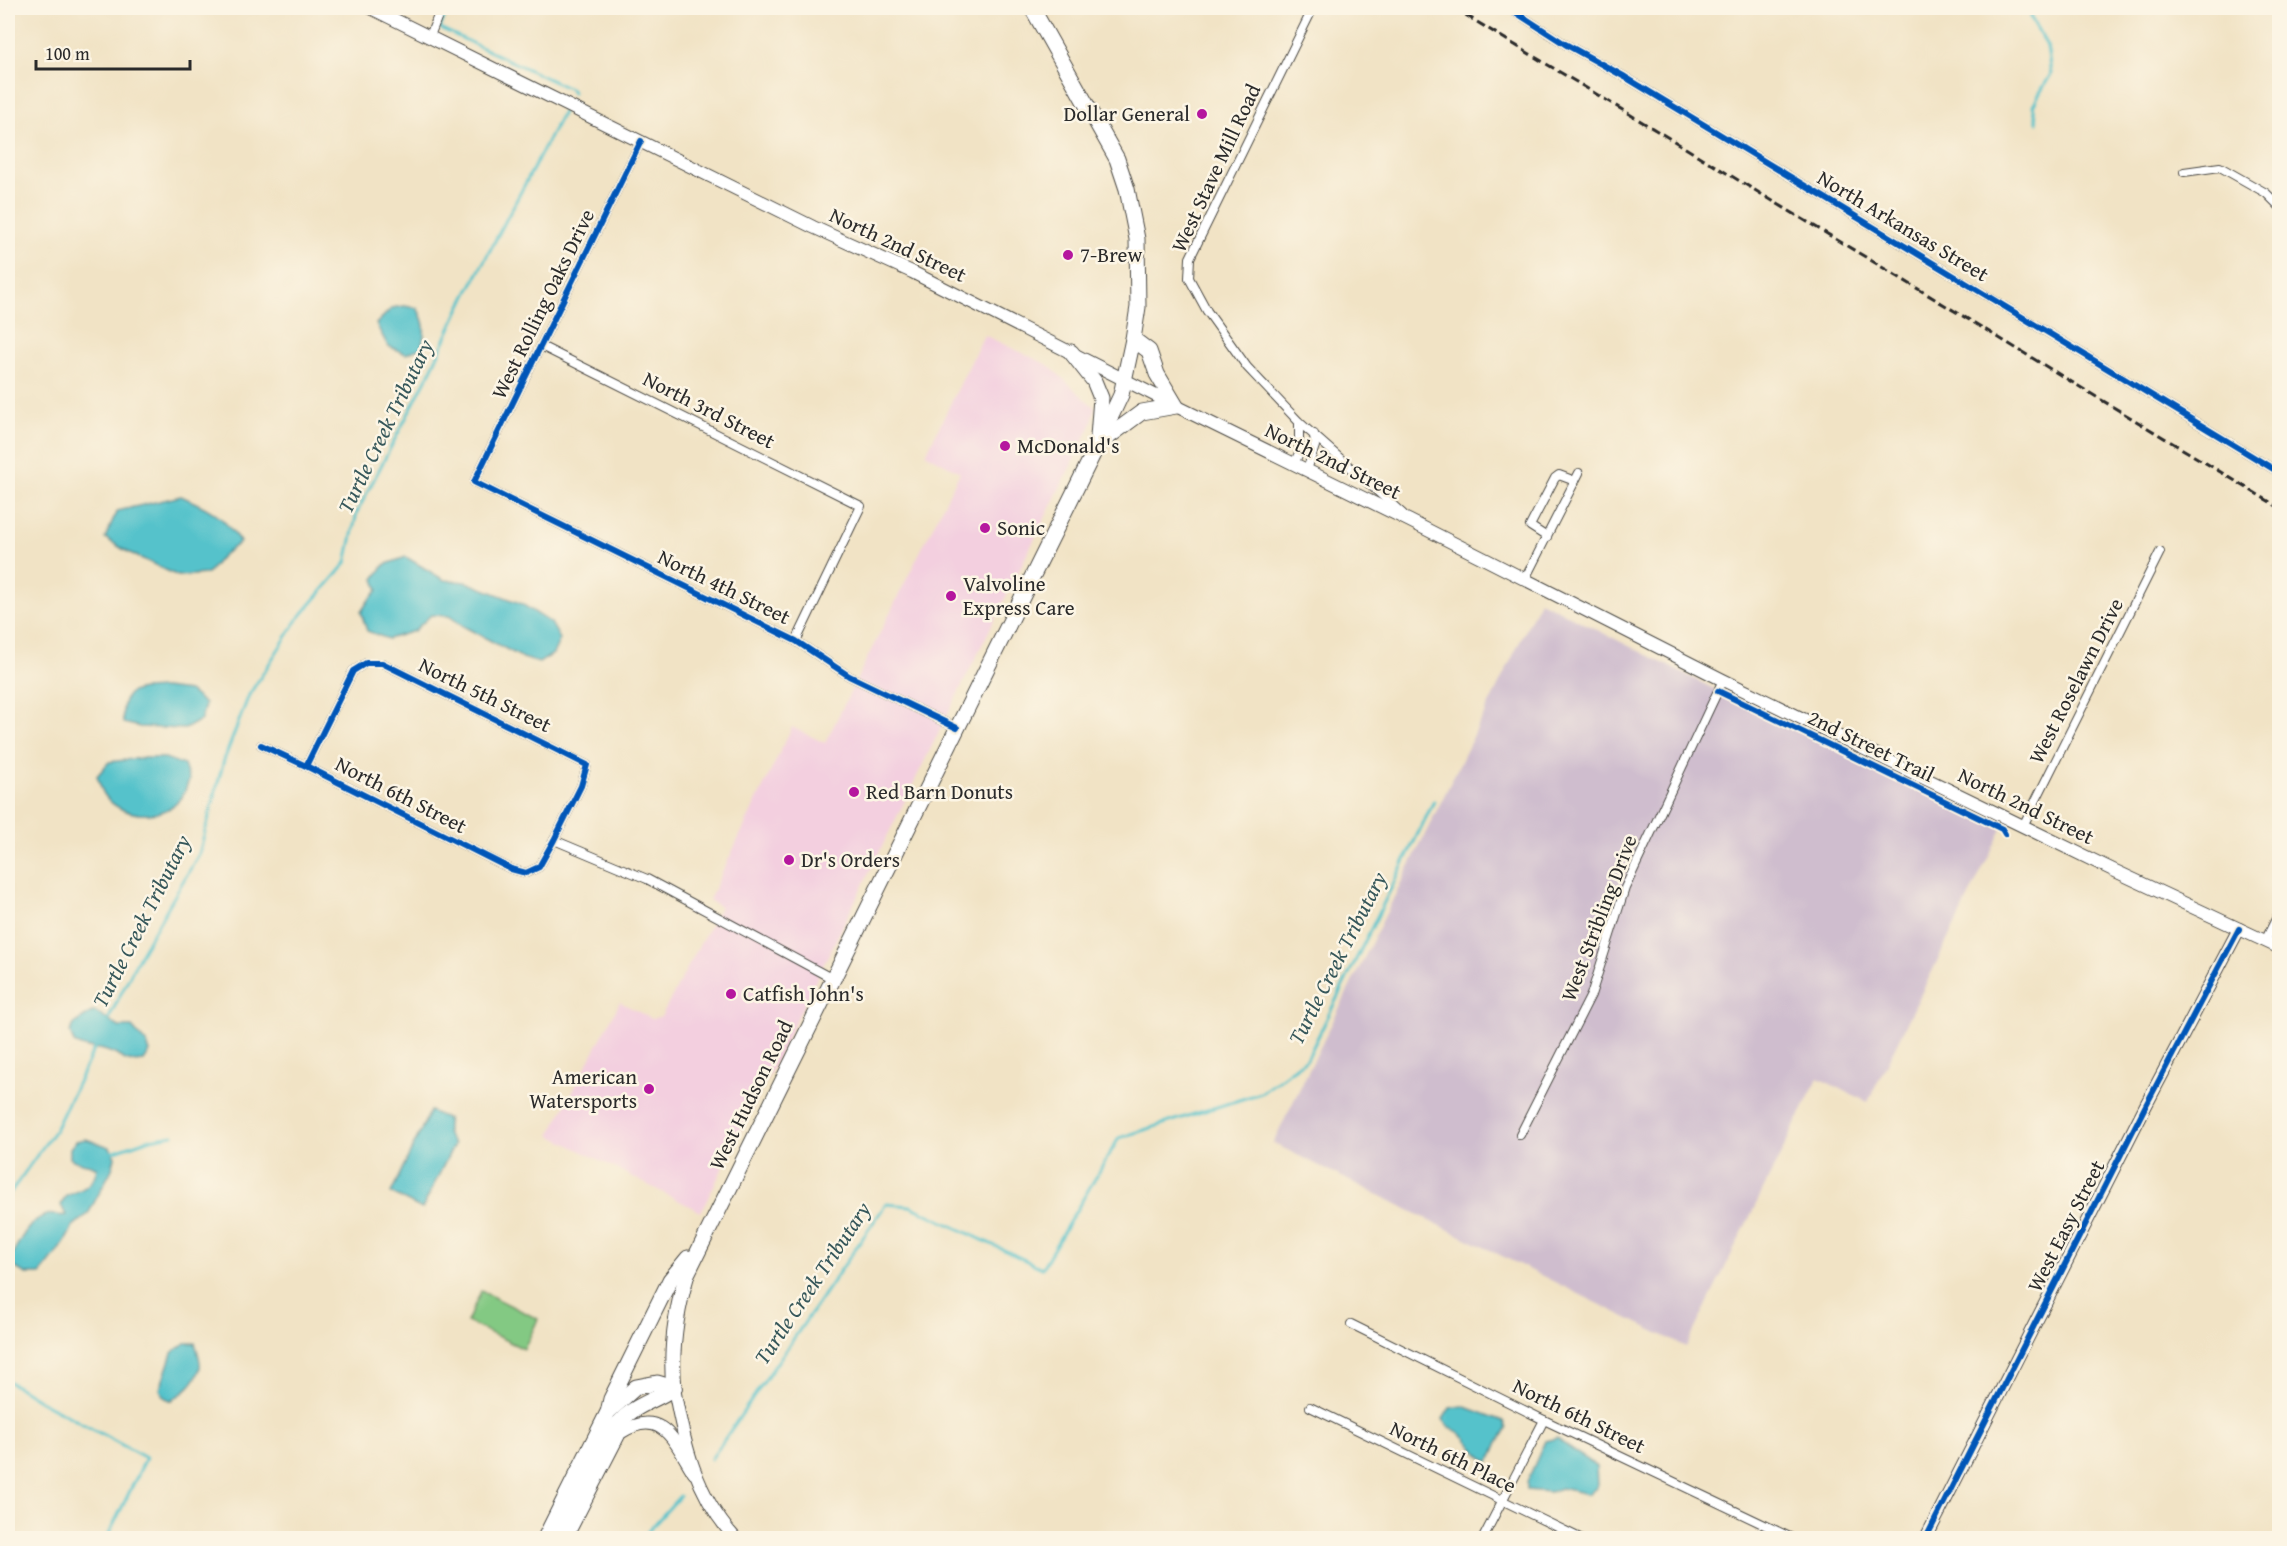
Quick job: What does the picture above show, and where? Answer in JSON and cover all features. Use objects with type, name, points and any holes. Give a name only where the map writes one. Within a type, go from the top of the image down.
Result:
[{"type":"highway","name":"West Hudson Road","points":[[674,1388],[674,1330],[679,1301],[687,1274],[701,1242],[1097,446],[1121,395],[1125,380],[1134,339],[1138,296],[1137,239],[1127,189],[1117,159],[1103,131],[1032,8]]},
{"type":"highway","points":[[1097,446],[1142,412],[1176,406],[1157,374],[1149,351],[1134,339]]},
{"type":"highway","points":[[1071,352],[1094,381],[1101,398],[1097,446]]},
{"type":"highway","points":[[545,1539],[670,1280],[701,1242]]},
{"type":"highway","points":[[608,1412],[636,1387],[657,1383],[674,1388]]},
{"type":"highway","points":[[557,1539],[605,1443],[621,1418],[634,1407],[656,1399],[674,1388]]},
{"type":"main road","name":"North 2nd Street","points":[[371,8],[1071,352],[1723,680],[2280,948]]},
{"type":"main road","name":"West Easy Street","points":[[1926,1539],[2141,1114],[2239,929]]},
{"type":"main road","points":[[674,1388],[694,1473]]},
{"type":"main road","points":[[566,1539],[620,1433],[634,1424],[652,1423],[666,1429],[723,1525],[735,1539]]},
{"type":"street","points":[[430,36],[441,8]]},
{"type":"street","name":"West Stave Mill Road","points":[[1313,8],[1190,258],[1189,278],[1207,311],[1247,367],[1299,422],[1410,521]]},
{"type":"street","name":"North Arkansas Street","points":[[1509,8],[1565,44],[1633,82],[2280,472]]},
{"type":"street","name":"West Rolling Oaks Drive","points":[[474,482],[641,141]]},
{"type":"street","points":[[2184,172],[2220,168],[2266,193],[2280,207]]},
{"type":"street","name":"North 3rd Street","points":[[541,346],[861,506],[796,641]]},
{"type":"street","points":[[1294,464],[1299,453],[1299,422]]},
{"type":"street","points":[[1307,470],[1315,446],[1314,434]]},
{"type":"street","points":[[1526,579],[1547,537],[1577,477],[1559,475],[1556,478],[1530,526],[1547,537]]},
{"type":"street","name":"North 4th Street","points":[[474,482],[796,641],[849,676],[957,728]]},
{"type":"street","name":"West Roselawn Drive","points":[[2023,826],[2160,552]]},
{"type":"street","name":"North 5th Street","points":[[306,766],[353,671],[366,663],[382,663],[587,765],[581,786],[554,840]]},
{"type":"street","name":"West Stribling Drive","points":[[1521,1135],[1591,995],[1625,888],[1723,680]]},
{"type":"street","name":"North 6th Street","points":[[261,745],[511,869],[526,873],[539,867],[554,840]]},
{"type":"street","points":[[554,840],[646,879],[833,979]]},
{"type":"street","points":[[2265,941],[2280,911]]},
{"type":"street","name":"North 6th Street","points":[[1351,1324],[1792,1539]]},
{"type":"street","name":"North 6th Place","points":[[1310,1407],[1580,1539]]},
{"type":"street","points":[[1484,1539],[1544,1420]]},
{"type":"shaded area","points":[[984,335],[1048,365],[1095,408],[1092,423],[701,1212],[550,1135],[620,1002],[652,1019],[661,1017],[720,907],[709,900],[792,727],[825,743],[960,472],[926,454]]},
{"type":"shaded area","points":[[1540,601],[1718,691],[2002,829],[1868,1102],[1818,1078],[1686,1347],[1273,1143]]},
{"type":"green space","points":[[481,1291],[538,1319],[524,1349],[467,1322]]},
{"type":"water","points":[[404,306],[417,308],[424,328],[421,348],[406,354],[388,346],[376,324],[392,308]]},
{"type":"water","points":[[181,496],[215,513],[240,542],[222,556],[207,574],[178,576],[126,551],[105,538],[117,511]]},
{"type":"water","points":[[406,557],[444,580],[466,582],[522,604],[551,623],[560,639],[553,654],[539,663],[523,658],[449,616],[431,615],[414,631],[388,639],[367,631],[361,612],[378,590],[374,579],[384,565]]},
{"type":"water","points":[[164,688],[189,691],[205,704],[201,720],[185,729],[140,727],[123,723],[124,702],[127,696],[137,690]]},
{"type":"water","points":[[165,758],[184,765],[189,780],[184,793],[174,805],[164,811],[154,814],[131,813],[111,802],[102,790],[97,776],[109,762]]},
{"type":"water","points":[[94,1011],[119,1027],[132,1027],[147,1044],[150,1052],[144,1061],[126,1060],[107,1051],[74,1043],[70,1032],[75,1023]]},
{"type":"water","points":[[430,1111],[448,1119],[447,1133],[454,1144],[422,1209],[391,1193]]},
{"type":"water","points":[[86,1139],[110,1147],[115,1157],[112,1169],[88,1214],[72,1227],[44,1270],[40,1274],[26,1274],[14,1267],[11,1257],[25,1232],[34,1222],[46,1215],[66,1215],[61,1205],[66,1196],[86,1187],[93,1179],[97,1168],[70,1158],[70,1148],[76,1141]]},
{"type":"water","points":[[185,1343],[195,1343],[199,1358],[199,1372],[193,1382],[171,1401],[164,1397],[160,1389],[172,1353]]},
{"type":"water","points":[[1463,1406],[1504,1421],[1507,1429],[1489,1462],[1443,1419],[1450,1408]]},
{"type":"water","points":[[1557,1438],[1596,1466],[1597,1486],[1588,1494],[1561,1488],[1550,1492],[1527,1490],[1527,1482],[1545,1441]]},
{"type":"waterway","name":"Turtle Creek Tributary","points":[[448,8],[440,28],[572,90],[573,93]]},
{"type":"waterway","points":[[2032,8],[2031,18],[2047,46],[2051,74],[2033,105],[2037,122]]},
{"type":"waterway","name":"Turtle Creek Tributary","points":[[106,1024],[140,955],[199,854],[224,760],[249,695],[298,619],[346,563],[357,512],[431,370],[459,309],[563,112]]},
{"type":"waterway","name":"Turtle Creek Tributary","points":[[711,1459],[886,1204],[910,1206],[1042,1268],[1119,1138],[1261,1093],[1307,1059],[1434,801]]},
{"type":"waterway","name":"Turtle Creek Tributary","points":[[8,1196],[55,1130],[94,1049]]},
{"type":"waterway","points":[[112,1152],[150,1139],[173,1135]]},
{"type":"waterway","points":[[8,1266],[16,1263]]},
{"type":"waterway","name":"Turtle Creek Tributary","points":[[8,1381],[146,1458],[107,1538]]},
{"type":"waterway","name":"Turtle Creek Tributary","points":[[642,1538],[680,1496]]},
{"type":"railway","points":[[1454,8],[2280,508]]},
{"type":"cycle path","points":[[1509,8],[1565,44],[1625,77],[2280,473]]},
{"type":"cycle path","points":[[641,141],[474,482],[796,641],[849,676],[957,728]]},
{"type":"cycle path","points":[[261,745],[511,869],[526,873],[539,867],[581,786],[587,765],[382,663],[366,663],[353,671],[306,766]]},
{"type":"cycle path","name":"2nd Street Trail","points":[[1718,691],[2002,829],[2005,834]]},
{"type":"cycle path","points":[[1926,1538],[2146,1105],[2239,929]]},
{"type":"place","name":"Dollar General","points":[[1202,114]]},
{"type":"place","name":"7-Brew","points":[[1068,255]]},
{"type":"place","name":"McDonald's","points":[[1005,446]]},
{"type":"place","name":"Sonic","points":[[985,528]]},
{"type":"place","name":"Valvoline Express Care","points":[[951,596]]},
{"type":"place","name":"Red Barn Donuts","points":[[854,792]]},
{"type":"place","name":"Dr's Orders","points":[[789,860]]},
{"type":"place","name":"Catfish John's","points":[[731,994]]},
{"type":"place","name":"American Watersports","points":[[649,1089]]}]
